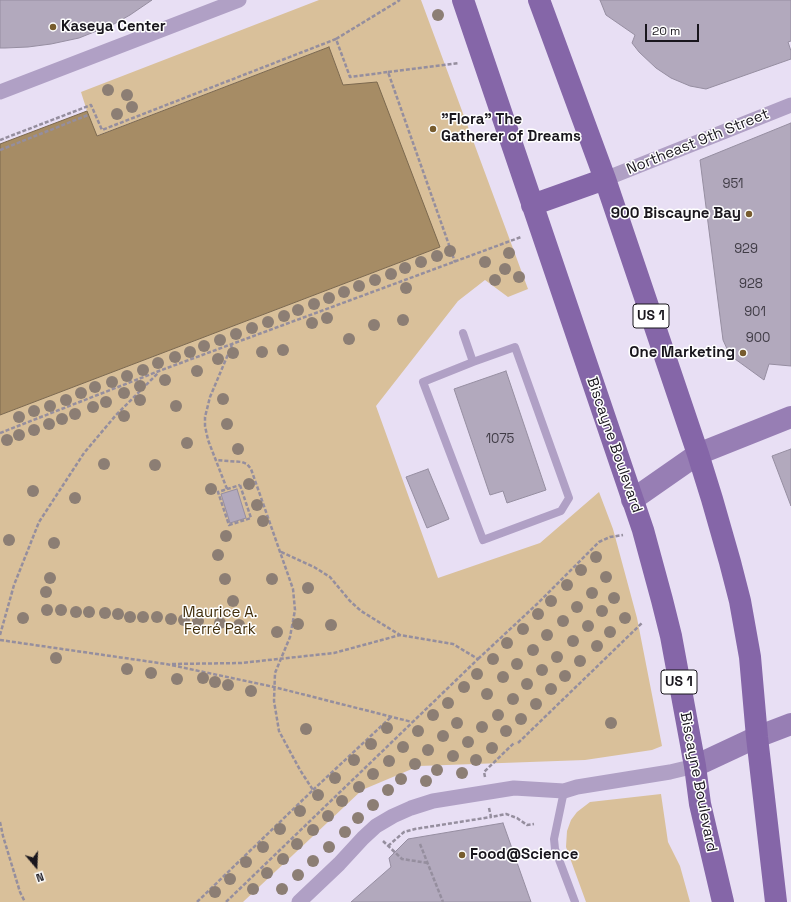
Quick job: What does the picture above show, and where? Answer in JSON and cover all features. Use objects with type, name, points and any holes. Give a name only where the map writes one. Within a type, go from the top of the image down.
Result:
[{"type":"main road","name":"Biscayne Boulevard","points":[[463,0],[643,530],[662,600],[678,673],[700,804],[723,902]]},
{"type":"main road","name":"US 1","points":[[539,0],[605,179],[698,454],[740,601],[750,657],[757,737],[776,902]]},
{"type":"main road","points":[[532,205],[605,179]]},
{"type":"street","points":[[0,92],[239,0]]},
{"type":"street","name":"Northeast 9th Street","points":[[605,179],[791,105]]},
{"type":"street","points":[[632,500],[698,454],[791,417]]},
{"type":"street","points":[[299,902],[376,826],[393,816],[433,801],[514,788],[564,791],[577,787],[670,772],[694,766],[757,737],[791,724]]},
{"type":"lane","points":[[464,333],[473,362]]},
{"type":"lane","points":[[515,347],[569,498],[561,511],[483,540],[423,382],[473,362],[515,347]]},
{"type":"lane","points":[[564,791],[554,839],[555,849],[575,902]]},
{"type":"path","points":[[0,140],[92,105],[102,130],[336,39],[400,0]]},
{"type":"path","points":[[336,39],[350,77],[459,62]]},
{"type":"path","points":[[388,72],[455,262]]},
{"type":"path","points":[[0,150],[88,115]]},
{"type":"path","points":[[0,433],[159,371],[521,237]]},
{"type":"path","points":[[227,489],[208,440],[205,417],[210,397],[232,344]]},
{"type":"path","points":[[0,635],[14,585],[39,522],[84,453],[116,415],[159,371]]},
{"type":"path","points":[[216,460],[242,462],[247,464],[251,469],[292,589],[295,610],[290,637],[280,659],[276,673],[274,701],[279,731],[300,770],[313,790]]},
{"type":"path","points":[[240,485],[251,518],[229,525],[218,492],[227,489],[240,485]]},
{"type":"path","points":[[226,902],[412,722],[537,604],[599,542],[610,537],[623,535]]},
{"type":"path","points":[[280,551],[314,567],[330,577],[350,601],[361,611],[400,635],[453,644],[478,660]]},
{"type":"path","points":[[518,743],[643,622]]},
{"type":"path","points":[[166,664],[241,663],[334,653],[400,635]]},
{"type":"path","points":[[0,640],[166,664],[274,687],[412,722]]},
{"type":"path","points":[[197,902],[391,717]]},
{"type":"path","points":[[388,846],[404,832],[410,830],[490,817]]},
{"type":"path","points":[[0,822],[20,892],[25,902]]},
{"type":"path","points":[[420,844],[443,902]]},
{"type":"path","points":[[394,851],[402,859],[428,863]]},
{"type":"green space","name":"Maurice A. Ferré Park","points":[[319,0],[421,0],[528,289],[508,297],[485,280],[458,301],[376,406],[438,578],[540,543],[599,492],[613,529],[637,618],[662,746],[652,750],[585,760],[419,766],[362,790],[243,902],[0,902],[0,415],[440,247],[343,86],[329,47],[96,136],[81,92]]},
{"type":"green space","points":[[661,794],[668,842],[680,866],[690,902],[586,902],[566,847],[567,831],[571,820],[577,812],[590,802]]},
{"type":"shaded area","points":[[329,47],[343,85],[377,82],[440,247],[0,415],[0,144],[87,111],[97,136]]},
{"type":"building","name":"Kaseya Center","points":[[0,0],[152,0],[114,24],[79,38],[28,47],[0,48]]},
{"type":"building","points":[[600,0],[791,0],[791,41],[788,42],[791,51],[791,59],[706,89],[690,86],[671,78],[656,68],[639,52],[632,43],[635,35],[606,15]]},
{"type":"building","name":"900 Biscayne Bay","points":[[791,123],[791,366],[769,364],[764,380],[735,359],[728,351],[723,340],[700,160]]},
{"type":"building","points":[[506,371],[546,490],[507,503],[503,491],[490,495],[454,389]]},
{"type":"building","points":[[791,449],[791,506],[772,456]]},
{"type":"building","points":[[428,469],[449,519],[427,528],[406,477]]},
{"type":"building","points":[[237,489],[246,518],[230,523],[221,494]]},
{"type":"building","points":[[503,823],[531,902],[351,902],[391,867],[389,858],[408,839]]},
{"type":"place","name":"Kaseya Center","points":[[53,27]]},
{"type":"place","name":"\"Flora\" The Gatherer of Dreams","points":[[433,129]]},
{"type":"place","name":"900 Biscayne Bay","points":[[749,214]]},
{"type":"place","name":"One Marketing","points":[[743,353]]},
{"type":"place","name":"Food@Science","points":[[462,855]]}]
